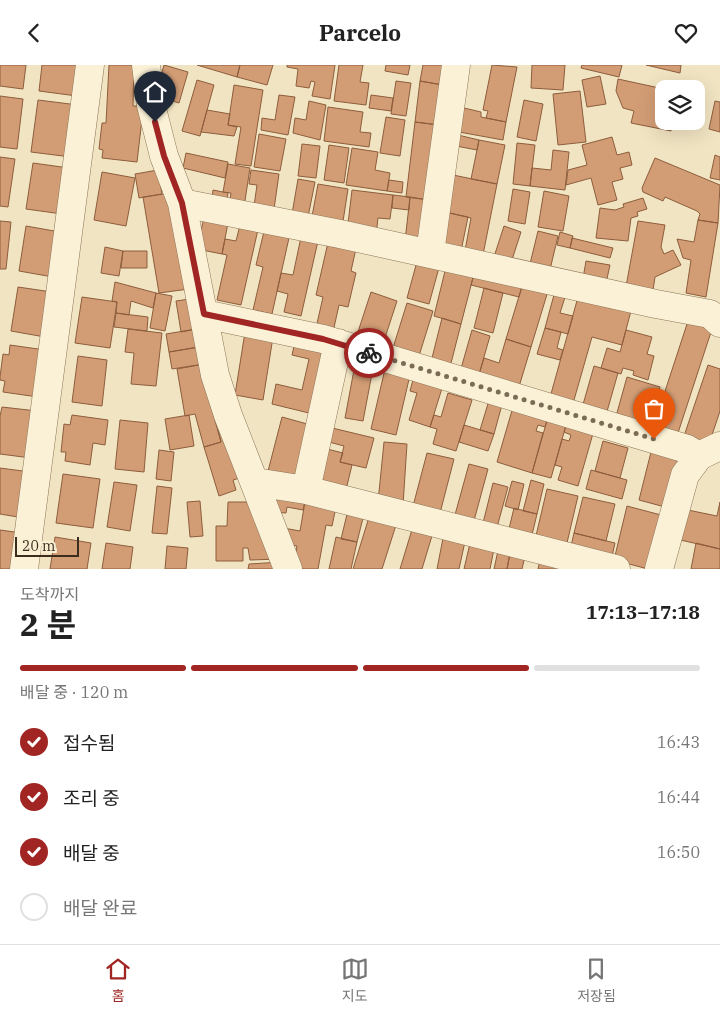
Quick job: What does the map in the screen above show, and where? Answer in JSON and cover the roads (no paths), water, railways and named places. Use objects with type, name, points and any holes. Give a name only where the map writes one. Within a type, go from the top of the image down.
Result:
[{"type":"street","points":[[24,569],[90,65]]},
{"type":"street","points":[[146,65],[151,105],[164,156],[182,203],[215,375],[228,415],[288,569]]},
{"type":"street","points":[[430,253],[456,65]]},
{"type":"street","points":[[182,203],[430,253],[656,304],[710,314],[720,323]]},
{"type":"street","points":[[204,314],[338,343],[687,449],[710,451]]},
{"type":"street","points":[[306,490],[338,343]]},
{"type":"street","points":[[659,569],[685,475],[710,451]]},
{"type":"street","points":[[255,482],[306,490],[616,569]]}]
